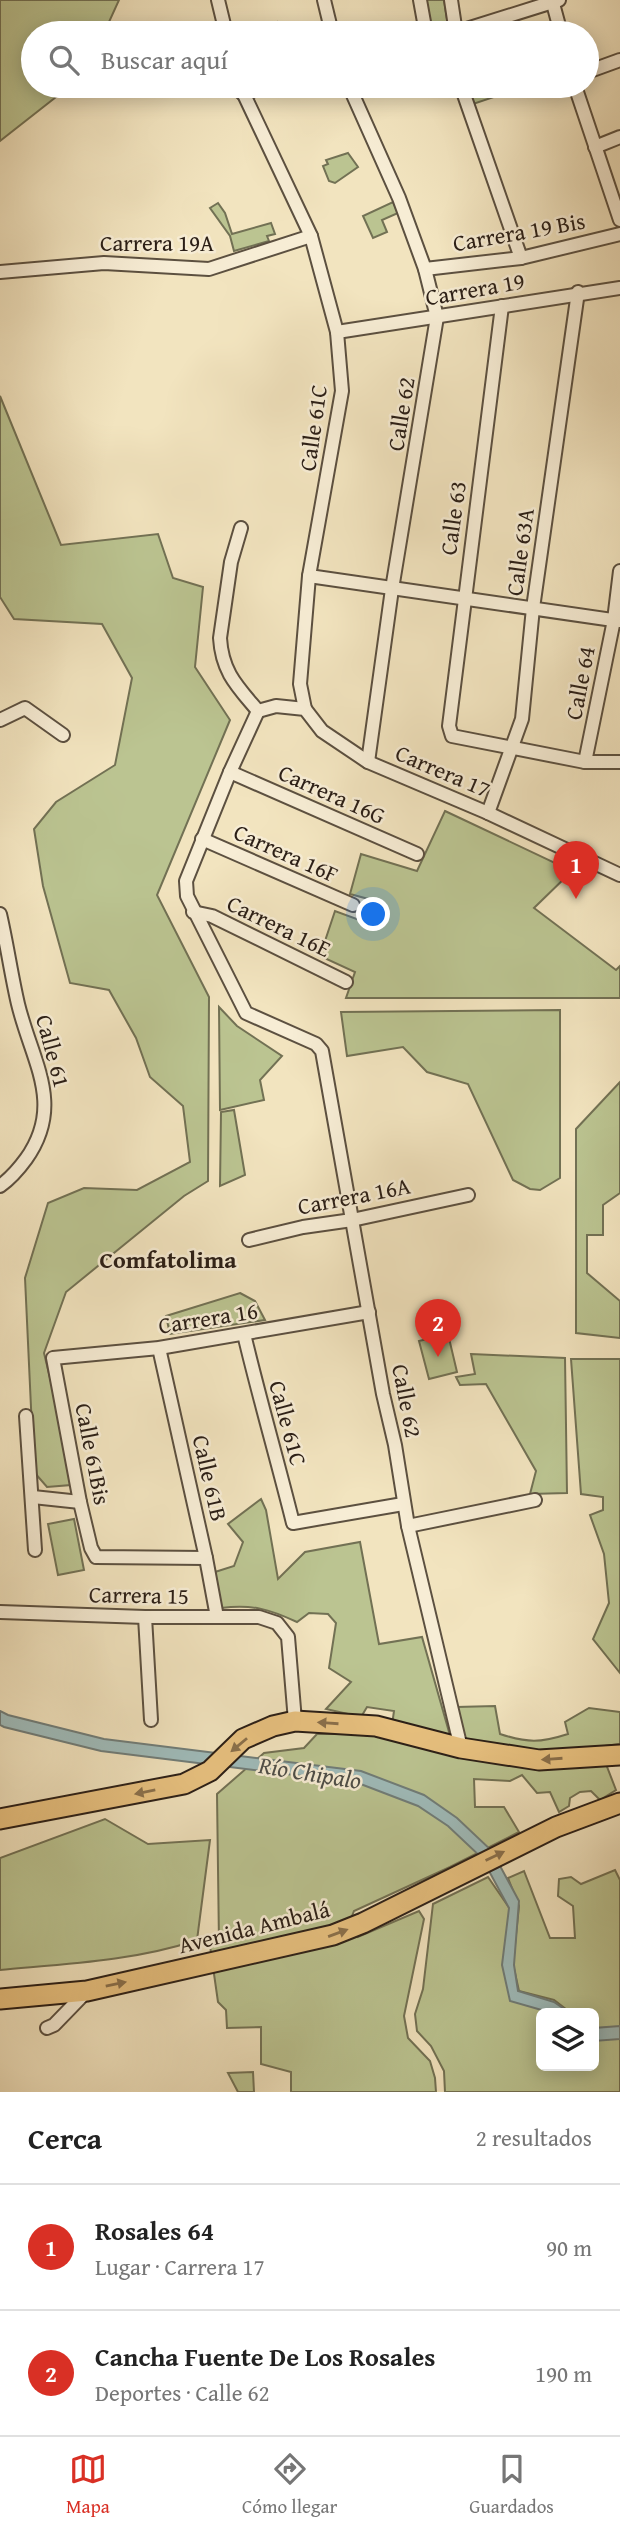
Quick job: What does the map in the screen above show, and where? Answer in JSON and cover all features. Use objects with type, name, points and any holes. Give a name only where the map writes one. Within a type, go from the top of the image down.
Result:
[{"type":"main road","points":[[0,1819],[184,1784],[210,1771],[243,1739],[273,1726],[295,1721],[376,1726],[461,1748],[539,1760],[620,1755]]},
{"type":"main road","name":"Avenida Ambalá","points":[[0,1999],[87,1990],[333,1935],[363,1923],[556,1827],[620,1803]]},
{"type":"street","points":[[218,0],[223,21]]},
{"type":"street","points":[[324,0],[329,21]]},
{"type":"street","points":[[420,0],[424,21]]},
{"type":"street","points":[[451,0],[454,21]]},
{"type":"street","points":[[492,21],[555,1],[559,21]]},
{"type":"street","points":[[599,68],[620,60]]},
{"type":"street","name":"Calle 61C","points":[[245,98],[311,236],[337,332],[342,391],[309,576],[300,684],[305,709]]},
{"type":"street","name":"Calle 62","points":[[353,98],[399,198],[425,269],[437,317],[392,589],[368,762]]},
{"type":"street","points":[[465,98],[521,258]]},
{"type":"street","points":[[579,98],[617,204],[620,220]]},
{"type":"street","points":[[596,147],[620,137]]},
{"type":"street","name":"Carrera 19 Bis","points":[[425,269],[521,258],[620,234]]},
{"type":"street","name":"Carrera 19A","points":[[0,272],[104,263],[209,269],[311,236]]},
{"type":"street","name":"Carrera 19","points":[[337,332],[578,292],[620,288]]},
{"type":"street","name":"Calle 63A","points":[[488,813],[522,719],[533,608],[578,292]]},
{"type":"street","name":"Calle 63","points":[[502,306],[449,726],[452,736],[513,748]]},
{"type":"street","points":[[241,528],[231,562],[220,638],[221,650],[229,676],[258,711]]},
{"type":"street","name":"Calle 64","points":[[586,762],[617,620],[620,571]]},
{"type":"street","points":[[309,576],[617,620]]},
{"type":"street","points":[[194,912],[187,896],[186,880],[258,711],[276,706],[305,709]]},
{"type":"street","points":[[0,720],[25,708],[63,735]]},
{"type":"street","name":"Carrera 17","points":[[305,709],[322,731],[368,762],[488,813],[620,875]]},
{"type":"street","points":[[513,748],[586,762],[620,762]]},
{"type":"street","name":"Carrera 16G","points":[[230,772],[417,854]]},
{"type":"street","name":"Carrera 16F","points":[[202,839],[353,905]]},
{"type":"street","name":"Calle 62","points":[[194,912],[246,1013],[316,1044],[325,1060],[395,1445],[403,1504],[461,1748]]},
{"type":"street","name":"Carrera 16E","points":[[194,912],[212,916],[346,982]]},
{"type":"street","name":"Calle 61","points":[[0,914],[19,1006],[45,1096],[45,1118],[32,1149],[11,1178],[0,1186]]},
{"type":"street","name":"Carrera 16A","points":[[249,1240],[468,1195]]},
{"type":"street","name":"Carrera 16","points":[[53,1358],[159,1348],[369,1312]]},
{"type":"street","name":"Calle 61C","points":[[244,1334],[263,1418],[278,1462],[293,1523],[403,1504]]},
{"type":"street","name":"Calle 61B","points":[[159,1348],[206,1558],[216,1617]]},
{"type":"street","name":"Calle 61Bis","points":[[53,1358],[79,1503],[96,1557],[206,1558]]},
{"type":"street","points":[[26,1416],[35,1550]]},
{"type":"street","points":[[33,1497],[79,1503]]},
{"type":"street","points":[[408,1526],[534,1500]]},
{"type":"street","name":"Carrera 15","points":[[0,1612],[145,1617],[259,1617],[277,1623],[288,1637],[295,1721]]},
{"type":"street","points":[[145,1617],[151,1720]]},
{"type":"street","points":[[47,2028],[54,2025],[87,1990]]},
{"type":"green space","points":[[0,0],[119,0],[109,21],[21,21],[21,98],[55,98],[0,141]]},
{"type":"green space","points":[[422,0],[444,0],[447,21],[426,21]]},
{"type":"green space","points":[[467,98],[491,98],[470,105]]},
{"type":"green space","points":[[348,153],[358,167],[335,183],[329,181],[323,166],[328,164],[326,160]]},
{"type":"green space","points":[[393,202],[398,213],[382,220],[387,232],[373,238],[363,216]]},
{"type":"green space","points":[[218,203],[225,213],[232,234],[271,223],[275,234],[267,236],[269,241],[234,251],[230,236],[210,208]]},
{"type":"green space","points":[[0,396],[61,545],[158,534],[173,578],[203,587],[195,667],[230,720],[157,895],[209,997],[208,1181],[184,1196],[66,1292],[44,1353],[66,1444],[71,1485],[47,1487],[34,1472],[25,1278],[48,1203],[84,1188],[137,1190],[190,1162],[183,1106],[150,1077],[136,1038],[109,990],[70,983],[43,886],[34,829],[56,802],[115,765],[132,678],[102,624],[14,619],[0,597]]},
{"type":"green space","points":[[445,811],[572,871],[534,908],[616,970],[620,966],[620,998],[346,998],[355,972],[320,956],[335,911],[362,921],[372,900],[350,894],[361,854],[417,871]]},
{"type":"green space","points":[[219,1007],[237,1026],[282,1056],[260,1080],[264,1100],[220,1110]]},
{"type":"green space","points":[[560,1010],[560,1178],[540,1190],[530,1189],[513,1180],[468,1084],[427,1072],[403,1047],[347,1056],[341,1012]]},
{"type":"green space","points":[[620,1082],[620,1193],[603,1205],[603,1235],[587,1235],[587,1273],[620,1301],[620,1338],[576,1333],[576,1129]]},
{"type":"green space","points":[[234,1110],[245,1175],[220,1186],[221,1112]]},
{"type":"green space","points":[[240,1293],[255,1301],[265,1320],[170,1334],[166,1316]]},
{"type":"green space","points":[[448,1334],[457,1372],[429,1379],[419,1341]]},
{"type":"green space","points":[[471,1354],[565,1358],[567,1493],[530,1494],[536,1471],[486,1384],[460,1385],[456,1377],[475,1374]]},
{"type":"green space","points":[[571,1359],[620,1359],[620,1673],[593,1639],[609,1603],[604,1554],[590,1515],[603,1510],[603,1497],[581,1494]]},
{"type":"green space","points":[[261,1499],[266,1510],[278,1579],[305,1552],[360,1542],[379,1644],[422,1637],[451,1739],[392,1725],[394,1711],[367,1707],[361,1717],[326,1709],[351,1682],[329,1668],[336,1623],[328,1614],[309,1613],[297,1622],[260,1609],[221,1608],[215,1572],[234,1566],[243,1542],[228,1524]]},
{"type":"green space","points":[[74,1519],[84,1570],[58,1575],[48,1524]]},
{"type":"green space","points":[[495,1706],[500,1734],[534,1741],[568,1734],[565,1722],[589,1708],[620,1712],[620,1744],[552,1753],[467,1745],[457,1707]]},
{"type":"green space","points":[[317,1734],[376,1734],[604,1759],[616,1790],[600,1800],[591,1791],[580,1792],[570,1798],[569,1806],[559,1812],[550,1792],[537,1793],[522,1775],[510,1781],[474,1779],[475,1807],[504,1807],[519,1832],[354,1911],[348,1926],[355,1928],[358,1937],[419,1911],[424,1919],[404,2016],[408,2038],[430,2061],[436,2092],[291,2092],[291,2072],[261,2064],[261,2027],[227,2028],[226,2010],[218,2002],[210,1946],[219,1943],[217,1794],[264,1753],[304,1748]]},
{"type":"green space","points":[[105,1819],[148,1844],[210,1840],[197,1940],[125,1957],[0,1970],[0,1858]]},
{"type":"green space","points":[[615,1870],[620,1880],[620,2028],[599,2030],[599,2008],[564,2008],[554,2000],[519,1991],[513,1964],[519,1906],[508,1878],[524,1871],[550,1938],[575,1938],[573,1906],[558,1896],[559,1879],[571,1877],[581,1884]]},
{"type":"green space","points":[[488,1877],[510,1909],[512,1998],[542,2008],[536,2008],[536,2071],[599,2071],[599,2038],[620,2036],[620,2092],[445,2092],[444,2071],[431,2046],[417,2031],[415,2014],[423,1989],[433,1904]]},
{"type":"green space","points":[[253,2072],[254,2092],[238,2092],[228,2073]]},
{"type":"water","name":"Río Chipalo","points":[[0,1711],[104,1739],[361,1771],[424,1795],[457,1818],[492,1851],[519,1901],[514,1965],[518,1991],[554,2002],[563,2008],[536,2008],[510,2001],[502,1965],[509,1908],[482,1858],[448,1826],[418,1806],[358,1783],[101,1751],[0,1725]]},
{"type":"water","points":[[620,2026],[620,2039],[599,2041],[599,2028]]},
{"type":"place","name":"Rosales 64","points":[[576,899]]},
{"type":"place","name":"Cancha Fuente De Los Rosales","points":[[438,1357]]},
{"type":"district","name":"Comfatolima","points":[[168,1260]]}]
